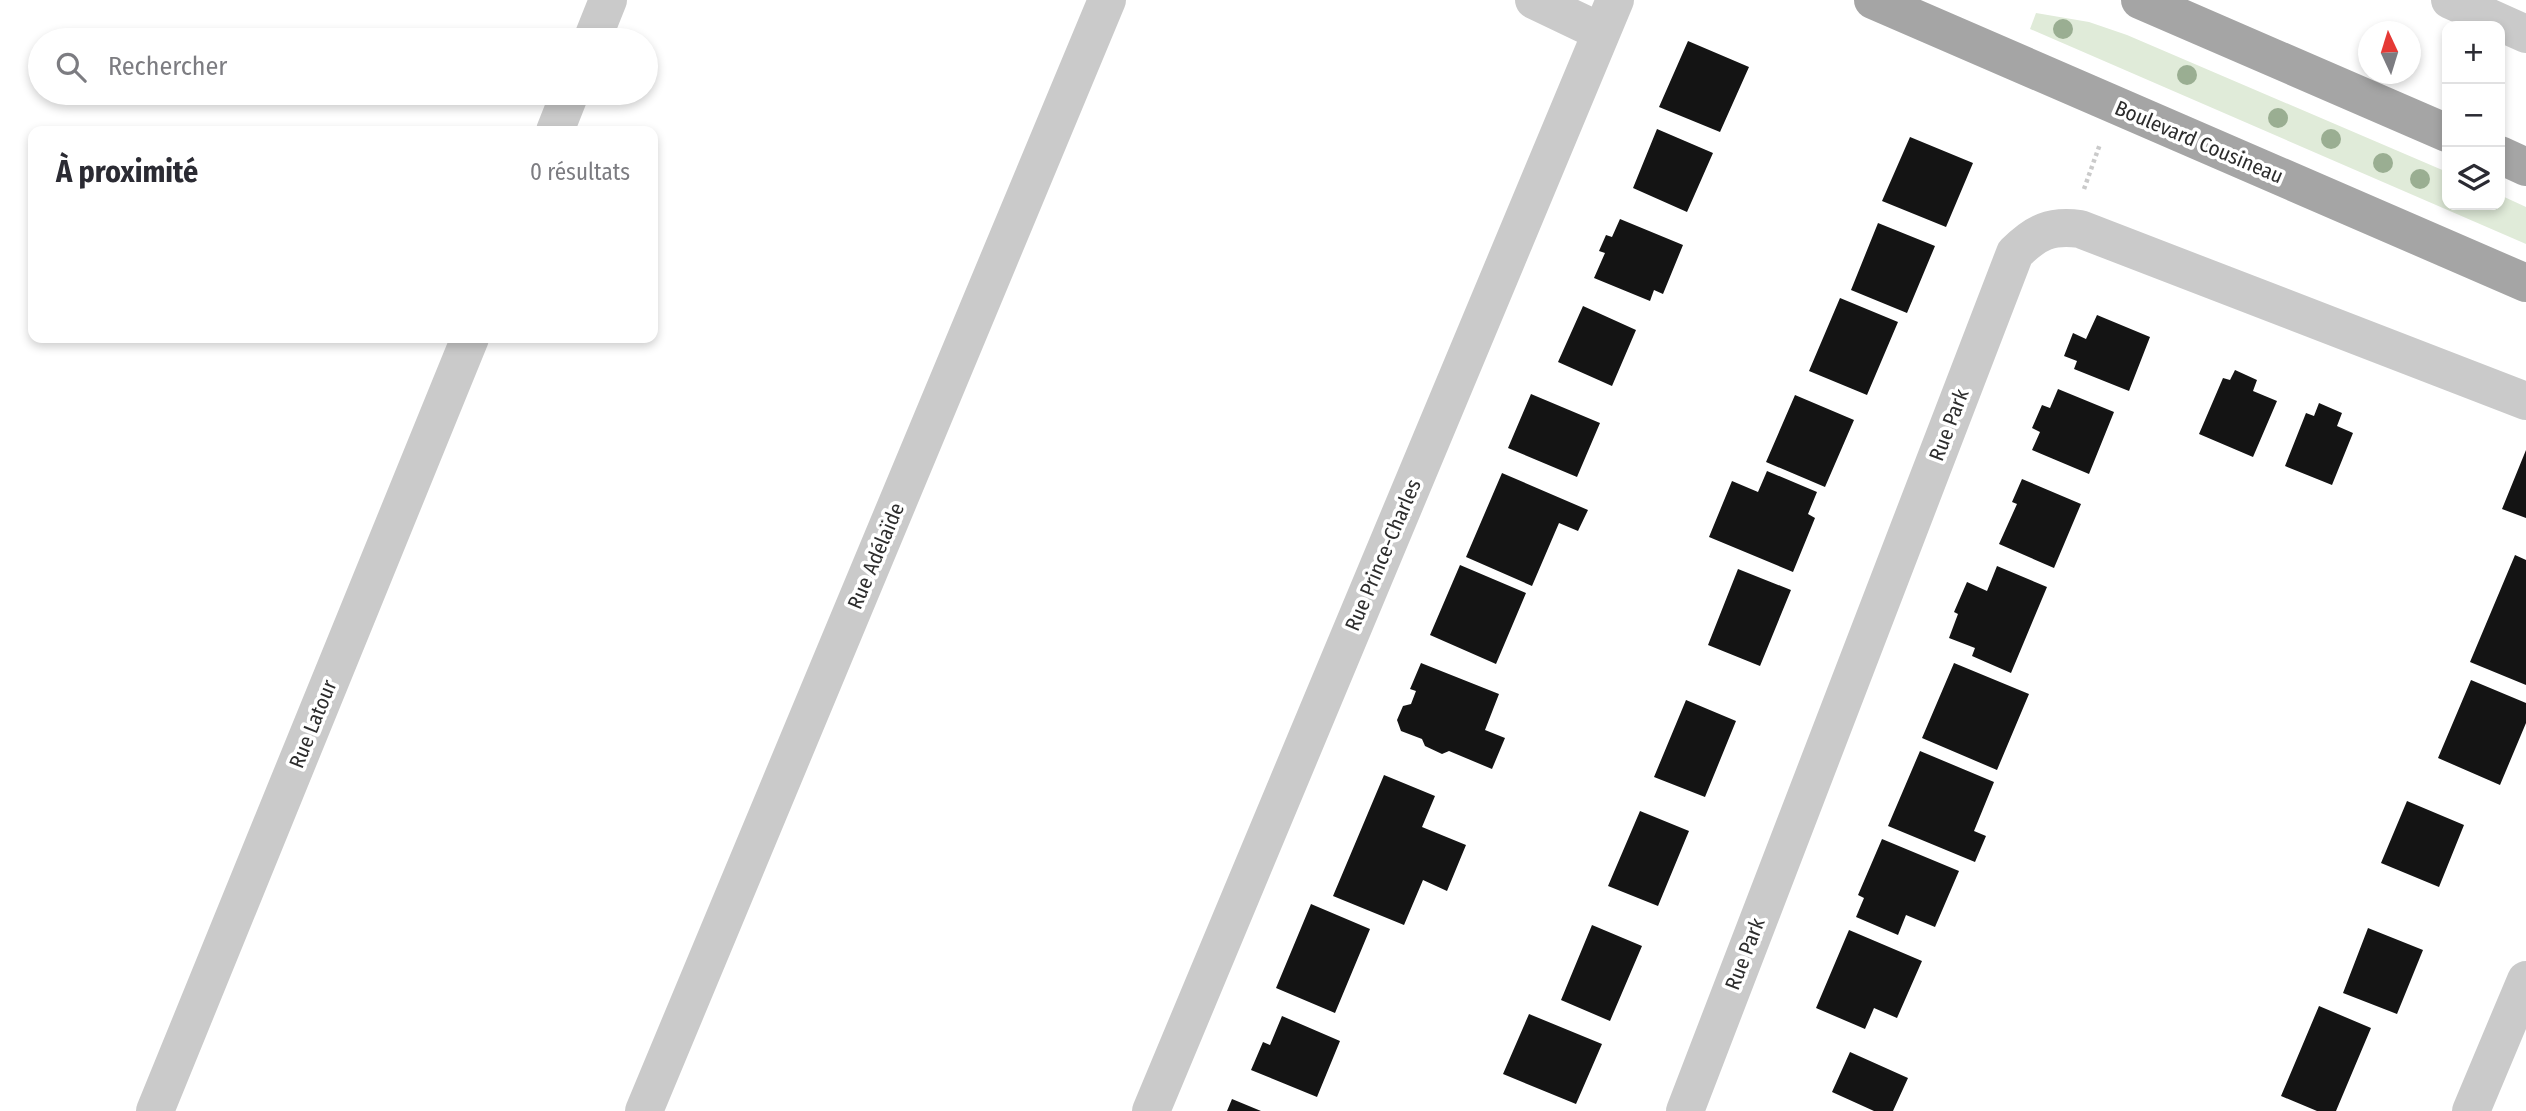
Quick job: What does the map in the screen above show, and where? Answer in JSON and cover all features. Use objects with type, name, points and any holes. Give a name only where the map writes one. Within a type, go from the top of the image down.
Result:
[{"type":"main road","name":"Boulevard Cousineau","points":[[1873,0],[2526,283]]},
{"type":"main road","points":[[2140,0],[2442,131]]},
{"type":"main road","points":[[2505,157],[2526,167]]},
{"type":"street","points":[[597,28],[608,0]]},
{"type":"street","name":"Rue Adélaïde","points":[[644,1111],[1107,0]]},
{"type":"street","points":[[1534,0],[1608,16]]},
{"type":"street","points":[[2450,0],[2526,34]]},
{"type":"street","name":"Rue Prince-Charles","points":[[1151,1111],[1608,16]]},
{"type":"street","points":[[557,126],[565,105]]},
{"type":"street","name":"Rue Park","points":[[1685,1111],[2015,253],[2025,244],[2040,233],[2061,226],[2080,229],[2526,401]]},
{"type":"street","name":"Rue Latour","points":[[155,1111],[468,343]]},
{"type":"street","points":[[2471,1111],[2526,980]]},
{"type":"path","points":[[2080,199],[2100,144]]},
{"type":"green space","points":[[2036,13],[2089,22],[2127,35],[2442,170],[2442,208],[2030,29]]},
{"type":"green space","points":[[2505,197],[2526,207],[2526,244],[2448,210],[2505,210]]},
{"type":"building","points":[[1688,41],[1749,67],[1720,132],[1659,107]]},
{"type":"building","points":[[1657,129],[1713,153],[1687,212],[1633,188]]},
{"type":"building","points":[[1910,137],[1973,163],[1946,227],[1882,201]]},
{"type":"building","points":[[1620,219],[1683,245],[1663,294],[1654,290],[1650,301],[1594,278],[1605,253],[1599,251],[1606,235],[1612,237]]},
{"type":"building","points":[[1878,223],[1935,246],[1907,313],[1851,290]]},
{"type":"building","points":[[1840,298],[1898,322],[1867,395],[1809,371]]},
{"type":"building","points":[[1583,306],[1636,330],[1612,386],[1558,362]]},
{"type":"building","points":[[2097,315],[2150,337],[2129,391],[2074,369],[2077,361],[2064,356],[2073,333],[2086,339]]},
{"type":"building","points":[[2235,370],[2257,380],[2253,391],[2277,401],[2253,457],[2199,434],[2223,378],[2230,380]]},
{"type":"building","points":[[2058,389],[2114,412],[2089,474],[2032,450],[2040,432],[2032,428],[2042,405],[2050,408]]},
{"type":"building","points":[[1531,394],[1600,423],[1577,477],[1508,448]]},
{"type":"building","points":[[1795,395],[1854,420],[1825,487],[1766,462]]},
{"type":"building","points":[[2319,403],[2342,413],[2337,426],[2353,433],[2332,485],[2285,466],[2306,413],[2314,416]]},
{"type":"building","points":[[2526,450],[2526,518],[2502,509]]},
{"type":"building","points":[[1767,471],[1817,492],[1808,514],[1815,518],[1793,572],[1709,537],[1732,481],[1758,492]]},
{"type":"building","points":[[1502,473],[1588,510],[1578,531],[1559,523],[1532,586],[1466,557]]},
{"type":"building","points":[[2022,479],[2081,504],[2054,568],[1999,544],[2017,504],[2012,502]]},
{"type":"building","points":[[2515,555],[2526,560],[2526,685],[2470,662]]},
{"type":"building","points":[[1460,565],[1526,593],[1496,664],[1430,635]]},
{"type":"building","points":[[1997,566],[2047,587],[2011,673],[1972,656],[1975,648],[1949,638],[1958,614],[1954,612],[1967,582],[1987,591]]},
{"type":"building","points":[[1738,569],[1791,590],[1760,666],[1708,645]]},
{"type":"building","points":[[1421,663],[1499,694],[1485,730],[1505,738],[1492,769],[1449,751],[1442,754],[1425,746],[1422,739],[1401,731],[1397,720],[1403,706],[1411,704],[1416,691],[1410,689]]},
{"type":"building","points":[[1954,663],[2029,694],[1997,770],[1922,738]]},
{"type":"building","points":[[2471,680],[2526,703],[2526,723],[2500,785],[2438,758]]},
{"type":"building","points":[[1686,700],[1736,721],[1705,797],[1654,777]]},
{"type":"building","points":[[1920,751],[1994,782],[1974,831],[1986,836],[1975,862],[1888,826]]},
{"type":"building","points":[[1384,775],[1435,796],[1422,827],[1466,845],[1447,891],[1423,880],[1404,925],[1333,896]]},
{"type":"building","points":[[2407,801],[2464,825],[2439,887],[2381,863]]},
{"type":"building","points":[[1640,811],[1689,831],[1658,906],[1608,886]]},
{"type":"building","points":[[1882,839],[1959,871],[1935,927],[1906,915],[1898,935],[1856,917],[1864,898],[1858,895]]},
{"type":"building","points":[[1311,904],[1370,929],[1335,1013],[1276,988]]},
{"type":"building","points":[[1592,925],[1642,946],[1610,1021],[1561,1000]]},
{"type":"building","points":[[2368,928],[2423,950],[2397,1014],[2343,993]]},
{"type":"building","points":[[1849,930],[1922,961],[1897,1018],[1874,1008],[1865,1029],[1816,1008]]},
{"type":"building","points":[[2319,1006],[2371,1028],[2336,1111],[2317,1111],[2281,1096]]},
{"type":"building","points":[[1529,1014],[1602,1044],[1576,1104],[1503,1074]]},
{"type":"building","points":[[1282,1016],[1340,1041],[1317,1097],[1251,1070],[1263,1042],[1270,1045]]},
{"type":"building","points":[[1850,1052],[1908,1078],[1893,1111],[1874,1111],[1832,1092]]},
{"type":"building","points":[[1232,1099],[1261,1111],[1227,1111]]}]
